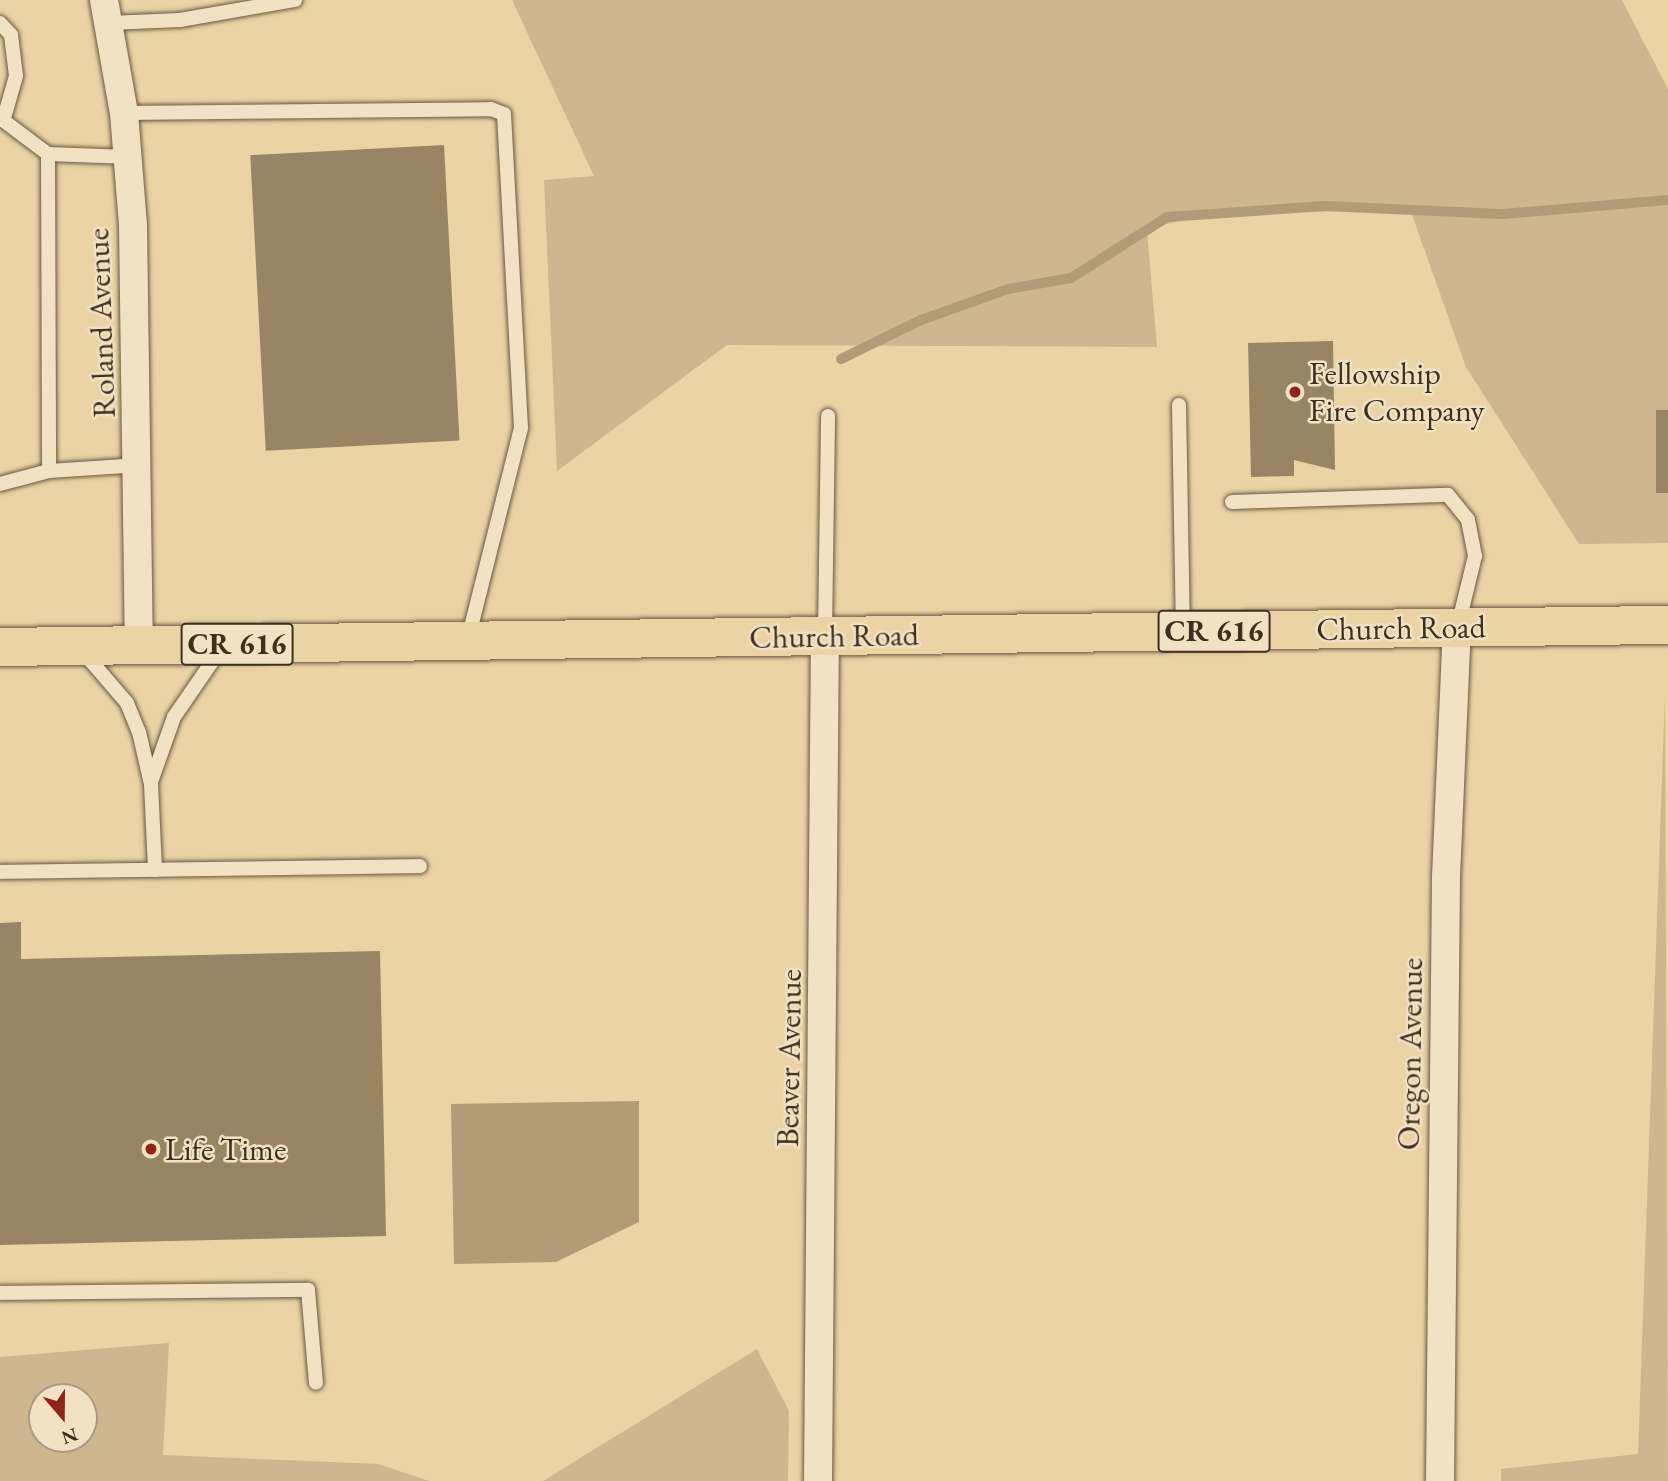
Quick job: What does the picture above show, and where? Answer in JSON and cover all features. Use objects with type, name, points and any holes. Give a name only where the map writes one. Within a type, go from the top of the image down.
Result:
[{"type":"main road","name":"Church Road","points":[[0,647],[1668,625]]},
{"type":"street","name":"Roland Avenue","points":[[107,12],[129,157],[140,465],[139,645]]},
{"type":"street","name":"Oregon Avenue","points":[[1440,1481],[1446,877],[1457,628]]},
{"type":"street","name":"Beaver Avenue","points":[[818,1481],[825,636]]},
{"type":"lane","points":[[107,12],[180,20],[295,0]]},
{"type":"lane","points":[[0,23],[11,35],[16,76],[2,118],[48,154],[129,157]]},
{"type":"lane","points":[[124,113],[491,109],[504,114],[521,428],[468,641]]},
{"type":"lane","points":[[48,154],[49,471]]},
{"type":"lane","points":[[1179,405],[1183,632]]},
{"type":"lane","points":[[825,636],[828,416]]},
{"type":"lane","points":[[0,484],[49,471],[140,465]]},
{"type":"lane","points":[[1232,502],[1448,495],[1468,520],[1475,555],[1457,628]]},
{"type":"lane","points":[[150,784],[174,717],[224,644]]},
{"type":"lane","points":[[76,646],[127,703],[150,784],[155,870]]},
{"type":"lane","points":[[0,872],[420,866]]},
{"type":"lane","points":[[0,1293],[308,1290],[316,1382]]},
{"type":"shaded area","points":[[512,0],[1622,0],[1668,89],[1668,543],[1579,544],[1466,367],[1410,209],[1198,215],[1147,230],[1157,347],[727,345],[557,471],[544,180],[594,176]]},
{"type":"shaded area","points":[[1665,694],[1668,1481],[1501,1481],[1501,1469],[1638,1454]]},
{"type":"shaded area","points":[[639,1101],[639,1222],[556,1262],[454,1264],[451,1104]]},
{"type":"shaded area","points":[[169,1343],[163,1455],[378,1464],[429,1481],[0,1481],[0,1357]]},
{"type":"shaded area","points":[[757,1349],[789,1411],[788,1481],[543,1481]]},
{"type":"building","points":[[444,145],[459,441],[266,451],[250,155]]},
{"type":"building","points":[[1333,341],[1335,470],[1294,460],[1294,476],[1251,477],[1248,343]]},
{"type":"building","points":[[1656,410],[1668,410],[1668,493],[1656,493]]},
{"type":"building","points":[[21,922],[21,959],[380,951],[386,1236],[0,1245],[0,923]]},
{"type":"waterway","points":[[841,359],[921,320],[1008,289],[1071,278],[1167,217],[1325,206],[1502,214],[1668,200]]},
{"type":"place","name":"Fellowship Fire Company","points":[[1295,392]]},
{"type":"place","name":"Life Time","points":[[151,1149]]}]
